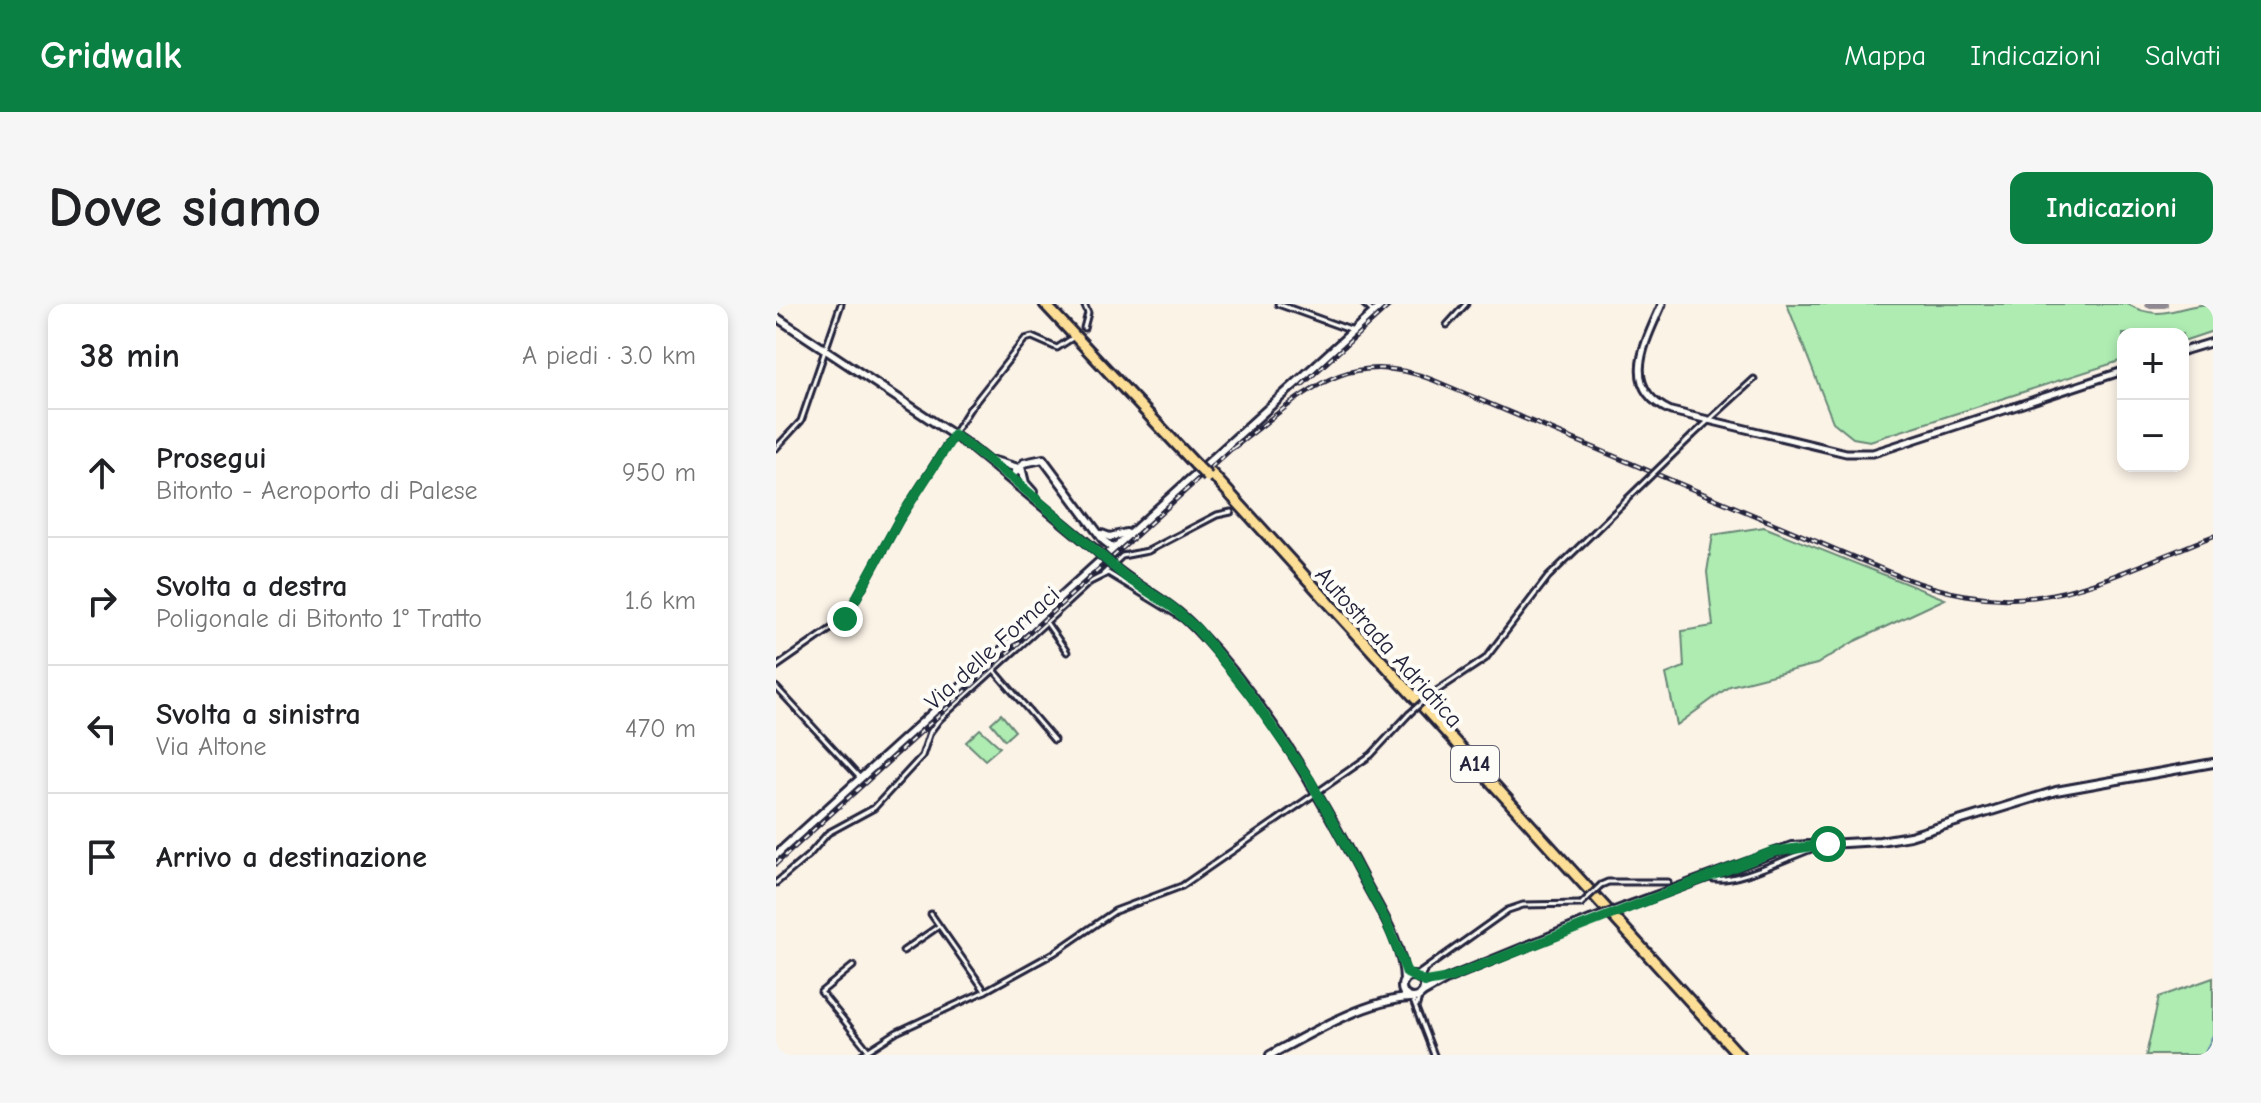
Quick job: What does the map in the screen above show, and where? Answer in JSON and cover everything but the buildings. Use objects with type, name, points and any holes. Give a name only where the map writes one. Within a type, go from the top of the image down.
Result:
[{"type":"highway","name":"Autostrada Adriatica","points":[[1045,304],[1197,462]]},
{"type":"highway","name":"Autostrada Adriatica","points":[[1053,304],[1739,1055]]},
{"type":"highway","name":"Autostrada Adriatica","points":[[1209,475],[1732,1055]]},
{"type":"main road","points":[[776,855],[1383,304]]},
{"type":"main road","points":[[776,317],[983,456],[1113,566],[1185,618],[1248,692],[1316,793],[1386,921],[1403,968],[1414,979],[1416,998]]},
{"type":"main road","points":[[983,456],[1004,466],[1021,467]]},
{"type":"main road","points":[[1011,477],[1030,460],[1043,459],[1113,548]]},
{"type":"main road","points":[[1021,467],[1025,483],[1042,503]]},
{"type":"main road","points":[[1104,537],[1133,530]]},
{"type":"main road","points":[[1096,563],[1104,537]]},
{"type":"main road","points":[[1270,1055],[1328,1025],[1393,1000],[1416,998],[1449,978],[1590,920],[1792,846],[1880,841],[1910,836],[2056,791],[2213,763]]},
{"type":"main road","points":[[1393,1000],[1414,979],[1449,978]]},
{"type":"main road","points":[[1402,989],[1416,998]]},
{"type":"street","points":[[776,448],[801,421],[841,304]]},
{"type":"street","points":[[1084,304],[1088,313],[1084,328]]},
{"type":"street","points":[[1278,304],[1353,331]]},
{"type":"street","points":[[1364,304],[1374,312]]},
{"type":"street","points":[[1447,325],[1466,304]]},
{"type":"street","points":[[1662,304],[1639,364],[1646,394],[1662,407],[1846,453],[1873,453],[2117,373]]},
{"type":"street","points":[[776,667],[845,619],[899,520],[954,435],[1025,339],[1032,337],[1053,348],[1065,345],[1074,337]]},
{"type":"street","points":[[2189,349],[2213,342]]},
{"type":"street","points":[[861,1055],[897,1032],[985,991],[1054,953],[1115,911],[1182,886],[1371,755],[1429,696],[1485,659],[1548,577],[1754,379]]},
{"type":"street","name":"Via delle Fornaci","points":[[776,883],[809,855],[828,833],[872,809],[922,756],[934,725],[1122,556],[1148,551],[1217,515],[1231,512]]},
{"type":"street","points":[[1103,574],[1110,574],[1175,615],[1185,618]]},
{"type":"street","points":[[1046,622],[1067,652]]},
{"type":"street","points":[[994,670],[1054,740]]},
{"type":"street","points":[[776,687],[860,779]]},
{"type":"street","points":[[1414,979],[1508,910],[1523,905],[1581,904],[1608,882],[1668,882]]},
{"type":"street","points":[[931,914],[985,991]]},
{"type":"street","points":[[903,951],[939,925]]},
{"type":"street","points":[[853,966],[821,992],[868,1050]]},
{"type":"street","points":[[1416,998],[1434,1055]]},
{"type":"green space","points":[[1787,304],[2127,304],[2140,310],[2161,313],[2213,304],[2213,331],[2189,339],[2189,328],[2117,328],[2117,362],[1870,441],[1853,438],[1833,422]]},
{"type":"green space","points":[[1764,527],[1945,599],[1855,641],[1817,664],[1730,686],[1677,725],[1666,674],[1684,667],[1682,631],[1713,626],[1707,572],[1713,535]]},
{"type":"green space","points":[[1001,714],[1015,731],[1005,740],[991,723]]},
{"type":"green space","points":[[980,729],[1000,747],[985,760],[966,742]]},
{"type":"green space","points":[[2213,978],[2213,1055],[2146,1055],[2159,997]]},
{"type":"waterway","points":[[2204,1055],[2213,1035]]},
{"type":"taxiway","points":[[2149,304],[2164,304]]},
{"type":"railway","points":[[1302,385],[1391,304]]},
{"type":"railway","points":[[1233,448],[1324,382],[1347,373],[1373,369],[1401,371],[1433,380],[1889,572],[1937,589],[1979,597],[2018,598],[2054,594],[2128,571],[2213,536]]},
{"type":"railway","points":[[776,864],[1240,441]]},
{"type":"route","points":[[845,619],[899,520],[954,435],[1013,479],[1126,577],[1172,607],[1197,629],[1248,692],[1310,780],[1386,921],[1403,968],[1411,977],[1429,983],[1449,978],[1590,920],[1772,852],[1806,844],[1828,844]]}]
